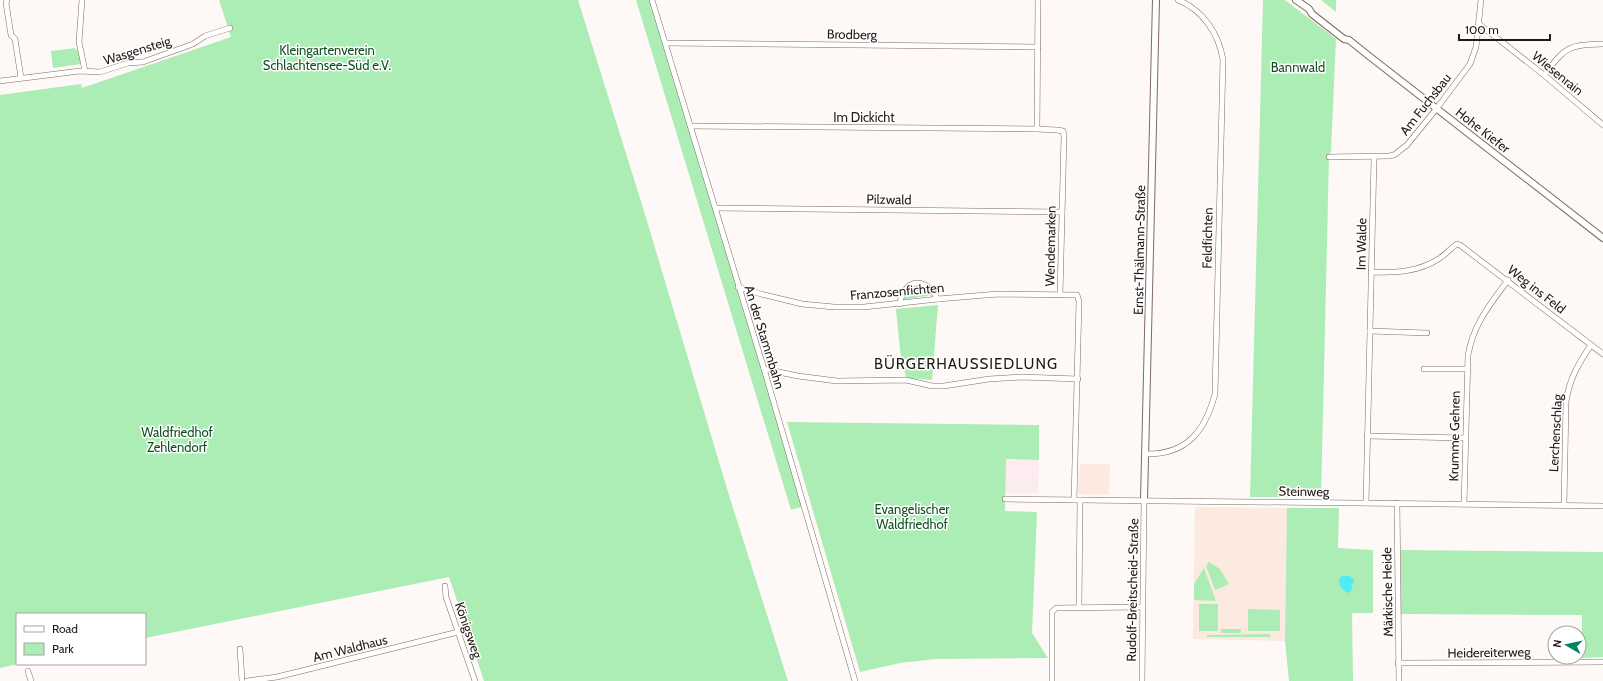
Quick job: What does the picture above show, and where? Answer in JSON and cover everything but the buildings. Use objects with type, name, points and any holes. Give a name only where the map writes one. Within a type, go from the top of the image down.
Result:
[{"type":"street","points":[[7,0],[6,2],[11,35],[15,39],[21,78]]},
{"type":"street","points":[[82,0],[79,42],[85,71]]},
{"type":"street","name":"An der Stammbahn","points":[[652,0],[764,369],[855,681]]},
{"type":"street","points":[[1037,129],[1038,0]]},
{"type":"street","name":"Ernst-Thälmann-Straße","points":[[1144,500],[1156,0]]},
{"type":"street","name":"Feldfichten","points":[[1145,454],[1167,453],[1188,442],[1204,422],[1212,405],[1215,394],[1222,60],[1218,40],[1210,26],[1195,10],[1178,0]]},
{"type":"street","name":"Hohe Kiefer","points":[[1296,0],[1309,10],[1314,11],[1603,238]]},
{"type":"street","name":"Am Fuchsbau","points":[[1329,157],[1374,158],[1389,156],[1407,145],[1470,64],[1474,56],[1481,0]]},
{"type":"street","name":"Wiesenrain","points":[[1479,24],[1544,75],[1603,125]]},
{"type":"street","name":"Wasgensteig","points":[[0,81],[85,71],[98,73],[128,63],[143,62],[193,44],[205,36],[230,28]]},
{"type":"street","name":"Brodberg","points":[[666,43],[1038,47]]},
{"type":"street","points":[[1544,75],[1560,55],[1568,48],[1581,44],[1603,44]]},
{"type":"street","name":"Im Dickicht","points":[[690,126],[1037,129]]},
{"type":"street","name":"Wendemarken","points":[[1037,129],[1063,131],[1060,295],[1073,294],[1077,295],[1079,298],[1077,500],[1079,607]]},
{"type":"street","name":"Im Walde","points":[[1366,503],[1374,158]]},
{"type":"street","name":"Pilzwald","points":[[716,208],[1062,212]]},
{"type":"street","name":"Weg ins Feld","points":[[1371,272],[1394,273],[1420,268],[1441,258],[1457,244],[1508,280],[1603,354]]},
{"type":"street","name":"Krumme Gehren","points":[[1464,504],[1468,355],[1475,330],[1484,313],[1508,280]]},
{"type":"street","points":[[900,304],[903,291],[908,286],[914,284],[926,285],[932,289],[938,298]]},
{"type":"street","name":"Franzosenfichten","points":[[738,287],[802,304],[834,307],[864,307],[900,304],[938,298],[998,294],[1060,295]]},
{"type":"street","points":[[1370,331],[1427,333]]},
{"type":"street","name":"Lerchenschlag","points":[[1564,505],[1567,392],[1575,370],[1591,345]]},
{"type":"street","points":[[764,369],[798,376],[838,381],[906,380],[932,386],[1008,378],[1040,377],[1078,379]]},
{"type":"street","points":[[1424,369],[1467,369]]},
{"type":"street","points":[[1367,436],[1465,438]]},
{"type":"street","name":"Steinweg","points":[[1005,499],[1603,506]]},
{"type":"street","name":"Rudolf-Breitscheid-Straße","points":[[1142,681],[1144,500]]},
{"type":"street","name":"Märkische Heide","points":[[1397,503],[1399,681]]},
{"type":"street","name":"Königsweg","points":[[445,586],[446,597],[475,681]]},
{"type":"street","points":[[1052,681],[1052,612],[1056,608],[1142,607]]},
{"type":"street","name":"Am Waldhaus","points":[[247,681],[277,677],[458,632]]},
{"type":"street","points":[[240,648],[242,681]]},
{"type":"street","name":"Heidereiterweg","points":[[1398,663],[1603,662]]},
{"type":"street","points":[[28,671],[30,681]]},
{"type":"shaded area","points":[[1006,459],[1039,460],[1038,494],[1005,493]]},
{"type":"shaded area","points":[[1080,464],[1110,464],[1109,495],[1078,494]]},
{"type":"shaded area","points":[[1195,507],[1287,508],[1285,641],[1193,639]]},
{"type":"green space","points":[[219,0],[578,0],[644,211],[728,492],[788,681],[484,681],[449,577],[146,638],[146,613],[16,613],[16,664],[0,668],[0,95],[81,84],[82,88],[231,37]]},
{"type":"green space","points":[[636,0],[652,0],[804,506],[791,510]]},
{"type":"green space","name":"Bannwald","points":[[1263,0],[1285,0],[1336,39],[1331,151],[1329,157],[1321,497],[1250,497]]},
{"type":"green space","points":[[1321,0],[1336,0],[1336,12]]},
{"type":"green space","points":[[75,48],[78,50],[81,64],[53,68],[51,51]]},
{"type":"green space","points":[[923,286],[930,290],[932,295],[902,300],[909,288]]},
{"type":"green space","points":[[938,305],[932,380],[906,378],[900,351],[896,309]]},
{"type":"green space","name":"Evangelischer Waldfriedhof","points":[[787,422],[1039,425],[1039,460],[1006,459],[1005,511],[1037,512],[1032,633],[1048,658],[936,659],[900,663],[860,672]]},
{"type":"green space","points":[[1287,508],[1339,508],[1338,548],[1373,550],[1373,613],[1352,613],[1353,681],[1289,681],[1285,641]]},
{"type":"green space","points":[[1401,550],[1603,552],[1603,657],[1587,658],[1587,625],[1582,625],[1582,615],[1401,614]]},
{"type":"green space","points":[[1209,562],[1220,569],[1229,584],[1215,590],[1206,566]]},
{"type":"green space","points":[[1204,568],[1216,601],[1194,600],[1194,584]]},
{"type":"green space","points":[[1199,604],[1218,604],[1218,631],[1199,631]]},
{"type":"green space","points":[[1248,609],[1280,610],[1280,631],[1248,631]]},
{"type":"green space","points":[[1221,629],[1241,629],[1241,633],[1221,633]]},
{"type":"green space","points":[[1270,634],[1270,637],[1207,637],[1207,635]]},
{"type":"water","points":[[1342,576],[1349,576],[1354,579],[1351,591],[1348,593],[1340,586],[1339,579]]},
{"type":"district","name":"BÜRGERHAUSSIEDLUNG","points":[[966,364]]},
{"type":"park label","name":"Kleingartenverein Schlachtensee-Süd e.V.","points":[[327,58]]},
{"type":"park label","name":"Waldfriedhof Zehlendorf","points":[[177,440]]}]
